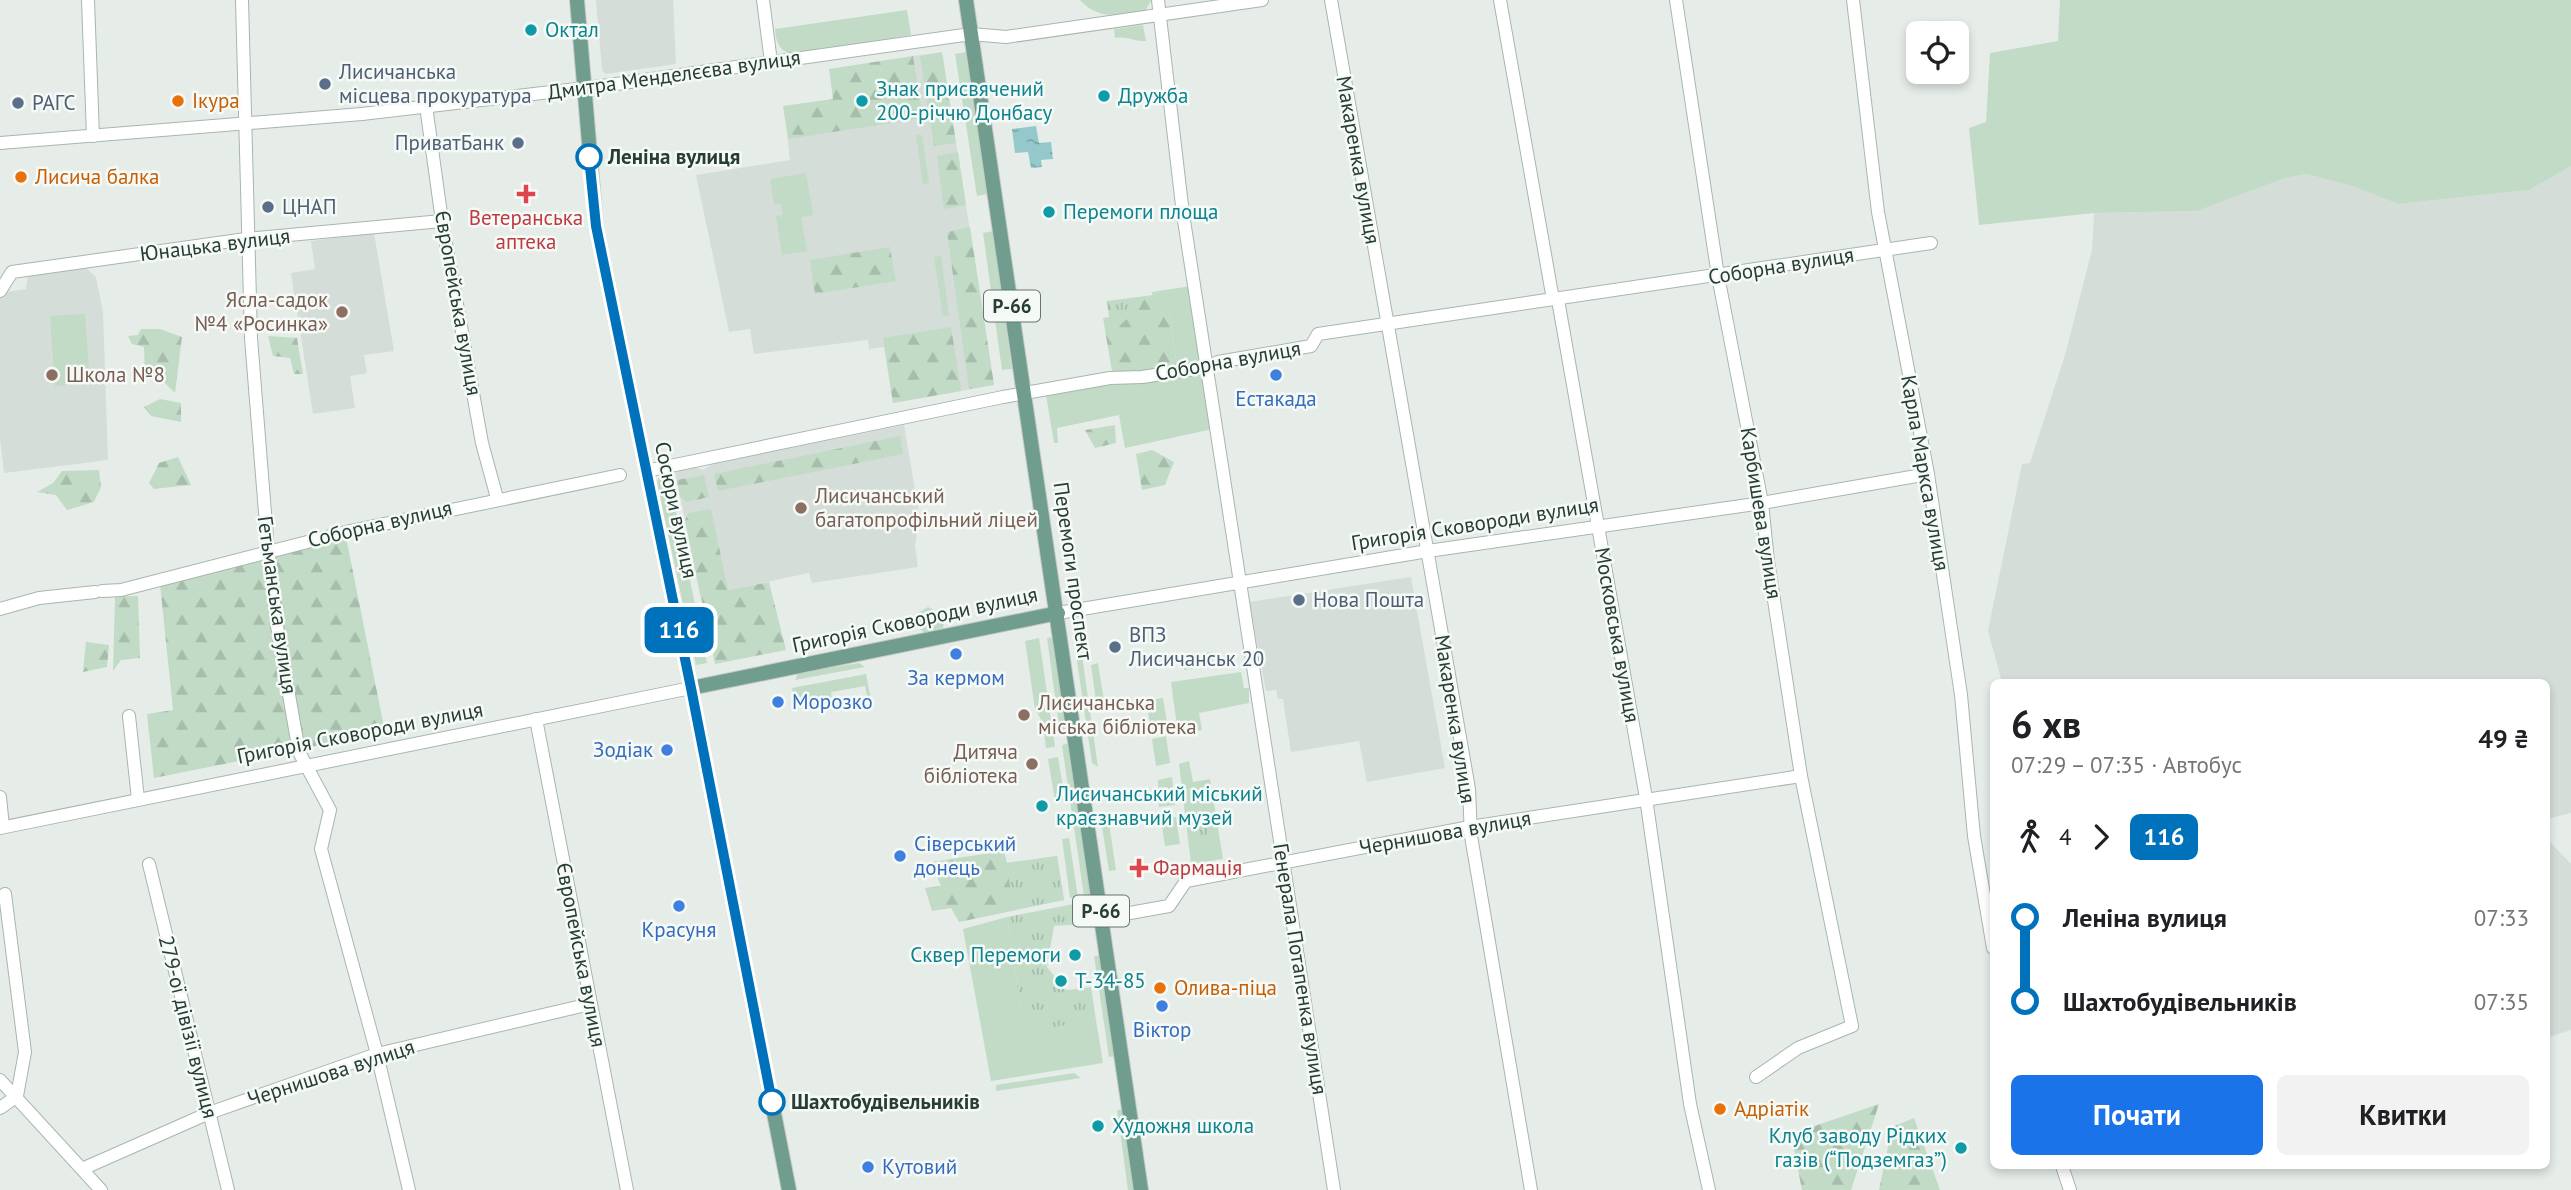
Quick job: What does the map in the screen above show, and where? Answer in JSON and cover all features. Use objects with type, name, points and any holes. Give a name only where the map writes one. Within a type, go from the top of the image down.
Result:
[{"type":"main road","name":"Сосюри вулиця","points":[[577,0],[596,226],[691,688],[789,1190]]},
{"type":"main road","name":"Перемоги проспект","points":[[966,0],[1141,1190]]},
{"type":"main road","name":"Григорія Сковороди вулиця","points":[[691,688],[875,653],[1058,613]]},
{"type":"street","points":[[88,0],[93,136]]},
{"type":"street","name":"Гетьманська вулиця","points":[[242,0],[250,338],[277,626],[299,752],[330,810],[321,849],[377,1054],[410,1190]]},
{"type":"street","points":[[764,0],[771,62]]},
{"type":"street","name":"Генерала Потапенка вулиця","points":[[1158,0],[1172,138],[1208,367],[1238,585],[1334,1190]]},
{"type":"street","name":"Дмитра Менделєєва вулиця","points":[[0,143],[426,106],[583,88],[971,34],[998,38],[1262,0]]},
{"type":"street","name":"Макаренка вулиця","points":[[1331,0],[1469,789],[1470,827],[1531,1190]]},
{"type":"street","name":"Московська вулиця","points":[[1500,0],[1552,294],[1558,300],[1646,798],[1690,1104],[1709,1190]]},
{"type":"street","name":"Карбишева вулиця","points":[[1676,0],[1718,276],[1762,503],[1768,561],[1801,776],[1852,1026],[1798,1048],[1756,1077]]},
{"type":"street","name":"Карла Маркса вулиця","points":[[1853,0],[1884,249],[1928,474],[1961,695],[1974,836],[1990,930]]},
{"type":"street","name":"Європейська вулиця","points":[[426,106],[482,443],[497,498]]},
{"type":"street","name":"Юнацька вулиця","points":[[0,291],[12,272],[246,239],[443,221]]},
{"type":"street","name":"Соборна вулиця","points":[[646,471],[1110,378],[1142,377],[1208,367],[1218,362],[1311,346],[1318,334],[1931,243]]},
{"type":"street","name":"Григорія Сковороди вулиця","points":[[1058,613],[1238,585],[1428,551],[1762,503],[1928,474]]},
{"type":"street","name":"Соборна вулиця","points":[[0,609],[38,598],[121,590],[268,550],[497,498],[620,475]]},
{"type":"street","name":"Григорія Сковороди вулиця","points":[[1,827],[691,688]]},
{"type":"street","points":[[129,716],[138,799]]},
{"type":"street","name":"Європейська вулиця","points":[[536,719],[627,1190]]},
{"type":"street","name":"Чернишова вулиця","points":[[1102,918],[1169,906],[1186,881],[1470,827],[1801,776]]},
{"type":"street","points":[[0,797],[1,827]]},
{"type":"street","name":"279-ої дівізії вулиця","points":[[149,864],[228,1190]]},
{"type":"street","points":[[0,1108],[17,1096],[25,1052],[5,894]]},
{"type":"street","name":"Чернишова вулиця","points":[[82,1169],[209,1113],[377,1054],[590,1004]]},
{"type":"street","points":[[0,1080],[101,1190]]},
{"type":"street","points":[[2063,1169],[2070,1190]]},
{"type":"shaded area","points":[[596,0],[673,0],[676,64],[606,74],[602,70]]},
{"type":"shaded area","points":[[942,52],[994,385],[893,403],[884,347],[869,349],[868,340],[754,354],[750,329],[729,332],[696,175],[790,160],[787,133],[913,56]]},
{"type":"shaded area","points":[[2571,166],[2571,813],[2550,818],[2550,679],[2001,679],[1988,631],[2022,464],[2030,463],[2065,355],[2092,250],[2094,213],[2197,211],[2285,178],[2307,174],[2352,186],[2398,204],[2529,190]]},
{"type":"shaded area","name":"Ясла-садок №4 «Росинка»","points":[[374,233],[394,351],[364,355],[367,373],[350,376],[355,408],[313,414],[291,273],[315,269],[311,241]]},
{"type":"shaded area","name":"Школа №8","points":[[85,267],[96,277],[103,312],[108,460],[4,473],[0,438],[0,293],[26,289],[28,275]]},
{"type":"shaded area","name":"Лисичанський багатопрофільний ліцей","points":[[904,425],[921,525],[918,526],[915,546],[918,567],[812,583],[809,573],[700,596],[675,471],[695,467],[703,470],[713,464]]},
{"type":"shaded area","points":[[1411,577],[1445,768],[1367,782],[1359,741],[1291,752],[1283,699],[1278,699],[1276,690],[1266,691],[1249,602]]},
{"type":"shaded area","points":[[2550,842],[2571,864],[2571,1030],[2550,1037]]},
{"type":"green space","points":[[1080,0],[1151,1],[1145,11],[1110,15],[1087,7]]},
{"type":"green space","points":[[2060,0],[2571,0],[2571,166],[2529,190],[2398,204],[2352,186],[2307,174],[2285,178],[2197,211],[2094,213],[1979,225],[1969,128],[1986,122],[1990,53],[2058,41]]},
{"type":"green space","points":[[907,10],[911,35],[795,54],[785,52],[776,38],[775,29]]},
{"type":"green space","points":[[1143,25],[1146,41],[1115,38],[1114,29]]},
{"type":"green space","points":[[942,52],[956,143],[934,146],[920,56]]},
{"type":"green space","points":[[966,52],[987,194],[977,196],[955,54]]},
{"type":"green space","points":[[913,56],[923,118],[788,139],[783,106],[833,99],[829,69]]},
{"type":"green space","points":[[916,135],[922,135],[929,183],[923,184]]},
{"type":"green space","points":[[958,152],[966,205],[944,209],[937,156]]},
{"type":"green space","points":[[806,173],[813,215],[801,217],[807,251],[782,255],[776,216],[783,215],[781,204],[774,205],[770,179]]},
{"type":"green space","points":[[970,227],[994,385],[969,389],[947,232]]},
{"type":"green space","points":[[993,231],[1012,369],[1002,370],[983,233]]},
{"type":"green space","points":[[890,247],[896,281],[815,294],[810,260]]},
{"type":"green space","points":[[941,256],[949,316],[943,316],[934,257]]},
{"type":"green space","points":[[1191,286],[1201,364],[1177,366],[1169,311],[1155,313],[1152,292]]},
{"type":"green space","points":[[1153,295],[1155,312],[1169,311],[1177,366],[1126,373],[1112,371],[1103,318],[1109,317],[1107,301]]},
{"type":"green space","points":[[1140,300],[1141,306],[1116,329],[1113,327],[1110,304]]},
{"type":"green space","points":[[85,314],[90,383],[55,386],[50,316]]},
{"type":"green space","points":[[951,327],[961,391],[893,403],[883,338]]},
{"type":"green space","points":[[141,329],[160,329],[182,337],[175,393],[162,380],[145,379],[144,347],[132,344],[128,336],[138,335]]},
{"type":"green space","points":[[268,336],[297,338],[303,374],[294,374],[290,358],[273,356]]},
{"type":"green space","points":[[1199,372],[1206,377],[1213,429],[1125,448],[1119,415],[1057,428],[1058,443],[1054,443],[1046,395],[1111,382]]},
{"type":"green space","points":[[160,399],[181,403],[181,422],[151,416],[144,407]]},
{"type":"green space","points":[[1115,425],[1116,443],[1095,448],[1085,430]]},
{"type":"green space","points":[[900,436],[903,454],[718,491],[714,474]]},
{"type":"green space","points":[[1152,450],[1174,462],[1165,485],[1142,490],[1136,454]]},
{"type":"green space","points":[[178,457],[191,485],[154,489],[149,483],[159,463]]},
{"type":"green space","points":[[99,470],[101,487],[94,502],[67,510],[56,495],[37,492],[53,483],[62,471]]},
{"type":"green space","points":[[668,473],[707,663],[696,665],[657,482],[660,475]]},
{"type":"green space","points":[[704,475],[709,497],[687,502],[680,497],[677,480]]},
{"type":"green space","points":[[711,509],[728,590],[769,582],[786,650],[715,664],[685,520],[689,513]]},
{"type":"green space","points":[[346,537],[385,732],[154,778],[147,714],[173,710],[160,584]]},
{"type":"green space","points":[[115,596],[138,596],[140,658],[121,660],[113,671]]},
{"type":"green space","points":[[928,607],[945,616],[943,628],[925,633],[916,626],[918,613]]},
{"type":"green space","points":[[1073,634],[1079,635],[1098,767],[1092,763]]},
{"type":"green space","points":[[1054,637],[1067,732],[1060,733],[1047,638]]},
{"type":"green space","points":[[1039,638],[1055,747],[1046,748],[1043,723],[1035,709],[1025,641]]},
{"type":"green space","points":[[86,642],[109,645],[107,667],[83,672]]},
{"type":"green space","points":[[1212,652],[1213,665],[1184,670],[1182,656]]},
{"type":"green space","points":[[859,663],[865,667],[795,680],[798,673]]},
{"type":"green space","points":[[1098,663],[1105,707],[1097,708],[1091,665]]},
{"type":"green space","points":[[1241,672],[1244,688],[1249,688],[1249,703],[1199,713],[1202,730],[1178,734],[1171,682]]},
{"type":"green space","points":[[866,674],[872,705],[869,705],[865,686],[831,692],[832,701],[796,708],[792,688]]},
{"type":"green space","points":[[1163,698],[1167,723],[1150,726],[1148,712],[1152,711],[1151,700]]},
{"type":"green space","points":[[1166,736],[1170,763],[1156,766],[1152,739]]},
{"type":"green space","points":[[1069,743],[1090,895],[1084,896],[1062,745]]},
{"type":"green space","points":[[1058,757],[1065,800],[1055,801],[1048,759]]},
{"type":"green space","points":[[1189,761],[1193,782],[1210,779],[1223,859],[1191,864],[1179,764]]},
{"type":"green space","points":[[1172,777],[1175,805],[1159,807],[1158,780]]},
{"type":"green space","points":[[1176,817],[1180,844],[1165,846],[1161,820]]},
{"type":"green space","points":[[1206,819],[1211,856],[1192,858],[1188,821]]},
{"type":"green space","points":[[1109,823],[1116,870],[1109,871],[1102,827]]},
{"type":"green space","points":[[1069,838],[1078,897],[1070,898],[1062,839]]},
{"type":"green space","points":[[1004,851],[1007,863],[1057,856],[1064,900],[959,922],[951,908],[932,911],[925,888],[941,886],[931,862]]},
{"type":"green space","points":[[1057,856],[1064,900],[1014,909],[1006,863]]},
{"type":"green space","points":[[1079,903],[1082,924],[1054,926],[1047,967],[1056,978],[1057,987],[1068,990],[1091,987],[1096,1020],[1024,1032],[1007,917]]},
{"type":"green space","points":[[1007,917],[1024,1031],[1096,1020],[1103,1063],[991,1081],[963,929]]},
{"type":"green space","points":[[1094,956],[1100,956],[1116,1056],[1109,1057]]},
{"type":"green space","points":[[1074,1073],[1081,1078],[996,1091],[996,1085]]},
{"type":"green space","points":[[1879,1104],[1851,1190],[1802,1190],[1791,1134]]},
{"type":"green space","points":[[1124,1109],[1136,1190],[1128,1190],[1117,1110]]},
{"type":"green space","points":[[1914,1118],[1940,1190],[1879,1190],[1892,1127]]},
{"type":"water","points":[[1036,126],[1039,143],[1051,142],[1053,159],[1041,160],[1042,167],[1031,168],[1028,152],[1015,153],[1012,129]]},
{"type":"bus line","name":"116","points":[[589,157],[596,226],[691,688],[772,1102]]},
{"type":"place","name":"Октал","points":[[531,30]]},
{"type":"place","name":"Лисичанська місцева прокуратура","points":[[325,84]]},
{"type":"place","name":"Дружба","points":[[1104,96]]},
{"type":"place","name":"Ікура","points":[[178,101]]},
{"type":"place","name":"Знак присвячений 200-річчю Донбасу","points":[[862,101]]},
{"type":"place","name":"РАГС","points":[[18,103]]},
{"type":"place","name":"ПриватБанк","points":[[518,143]]},
{"type":"place","name":"Леніна вулиця","points":[[589,157]]},
{"type":"place","name":"Лисича балка","points":[[21,177]]},
{"type":"place","name":"Ветеранська аптека","points":[[526,194]]},
{"type":"place","name":"ЦНАП","points":[[268,207]]},
{"type":"place","name":"Перемоги площа","points":[[1049,212]]},
{"type":"place","name":"Ясла-садок №4 «Росинка»","points":[[342,312]]},
{"type":"place","name":"Школа №8","points":[[52,375]]},
{"type":"place","name":"Естакада","points":[[1276,375]]},
{"type":"place","name":"Лисичанський багатопрофільний ліцей","points":[[801,508]]},
{"type":"place","name":"Нова Пошта","points":[[1299,600]]},
{"type":"place","name":"ВПЗ Лисичанськ 20","points":[[1115,647]]},
{"type":"place","name":"За кермом","points":[[956,654]]},
{"type":"place","name":"Морозко","points":[[778,702]]},
{"type":"place","name":"Лисичанська мiська бiблiотека","points":[[1024,715]]},
{"type":"place","name":"Зодіак","points":[[667,750]]},
{"type":"place","name":"Дитяча бiблiотека","points":[[1032,764]]},
{"type":"place","name":"Лисичанський міський краєзнавчий музей","points":[[1042,806]]},
{"type":"place","name":"Сіверський донець","points":[[900,856]]},
{"type":"place","name":"Фармація","points":[[1139,868]]},
{"type":"place","name":"Красуня","points":[[679,906]]},
{"type":"place","name":"Сквер Перемоги","points":[[1075,955]]},
{"type":"place","name":"Т-34-85","points":[[1061,981]]},
{"type":"place","name":"Олива-піца","points":[[1160,988]]},
{"type":"place","name":"Віктор","points":[[1162,1006]]},
{"type":"place","name":"Шахтобудівельників","points":[[772,1102]]},
{"type":"place","name":"Адріатік","points":[[1720,1109]]},
{"type":"place","name":"Художня школа","points":[[1098,1126]]},
{"type":"place","name":"Клуб заводу Рідких газів (“Подземгаз”)","points":[[1961,1148]]},
{"type":"place","name":"Кутовий","points":[[868,1167]]}]
